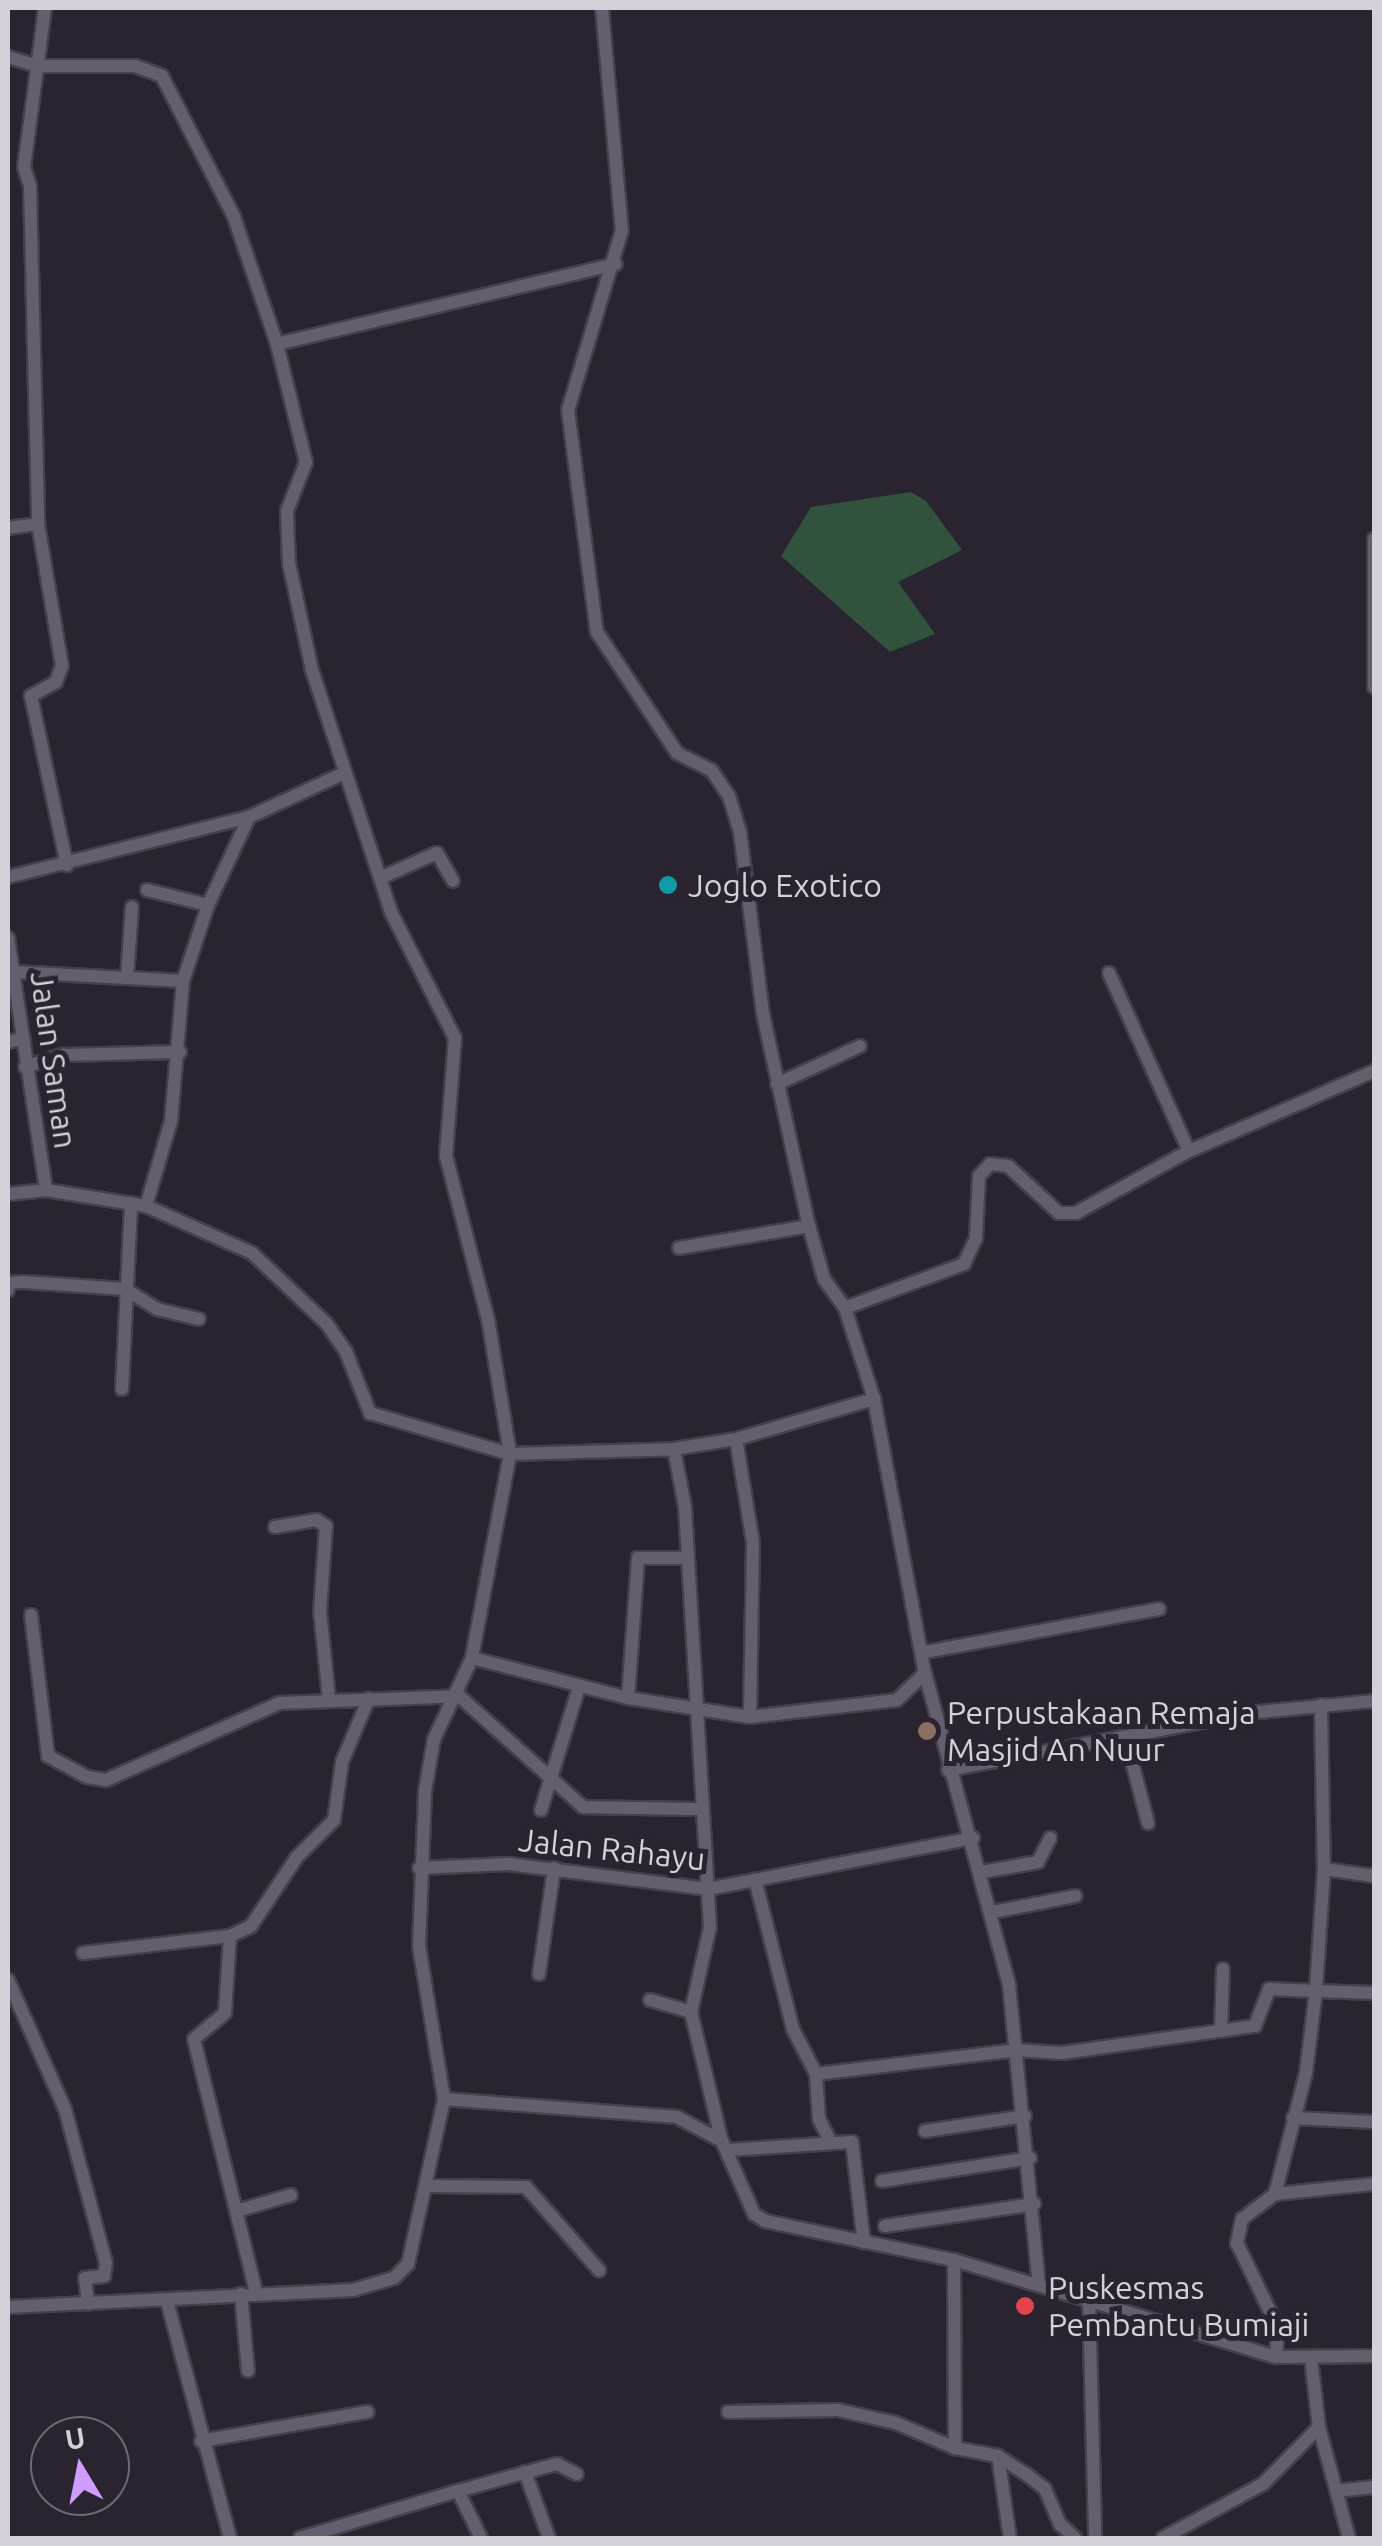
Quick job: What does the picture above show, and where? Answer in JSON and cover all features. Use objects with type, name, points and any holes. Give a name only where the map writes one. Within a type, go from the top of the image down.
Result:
[{"type":"street","points":[[45,8],[24,166],[30,186],[38,524],[62,666],[56,682],[31,696],[67,865]]},
{"type":"street","points":[[602,8],[620,176],[616,264],[580,354],[568,410],[597,632],[678,753],[712,770],[729,796],[740,832],[777,1084],[809,1226],[824,1279],[845,1308],[874,1400],[925,1652],[925,1673],[948,1770],[973,1838],[993,1912],[1026,2116],[1039,2285]]},
{"type":"street","points":[[8,57],[37,66],[118,65],[162,76],[234,217],[277,344],[306,462],[287,510],[290,562],[342,774],[408,952],[455,1038],[446,1156],[488,1319],[510,1454],[472,1658],[459,1696],[434,1739],[419,1868],[419,1946],[444,2099],[413,2253],[394,2278],[353,2290],[251,2286],[168,2301],[86,2296],[8,2307]]},
{"type":"street","points":[[8,170],[24,166]]},
{"type":"street","points":[[277,344],[616,264]]},
{"type":"street","points":[[8,528],[38,524]]},
{"type":"street","points":[[1374,539],[1374,687]]},
{"type":"street","points":[[8,878],[248,816],[342,774]]},
{"type":"street","points":[[146,1206],[171,1122],[180,1052],[183,981],[208,904],[248,816]]},
{"type":"street","points":[[380,878],[437,853],[452,881]]},
{"type":"street","points":[[147,890],[208,904]]},
{"type":"street","points":[[127,978],[132,907]]},
{"type":"street","name":"Jalan Saman","points":[[8,938],[14,972],[12,1001],[24,1038],[25,1067],[46,1190]]},
{"type":"street","points":[[14,972],[183,981]]},
{"type":"street","points":[[1110,973],[1190,1150]]},
{"type":"street","points":[[8,1042],[24,1038]]},
{"type":"street","points":[[777,1084],[860,1046]]},
{"type":"street","points":[[25,1067],[63,1055],[180,1052]]},
{"type":"street","points":[[845,1308],[964,1264],[976,1238],[979,1176],[990,1164],[1019,1174],[1046,1206],[1076,1213],[1190,1150],[1374,1071]]},
{"type":"street","points":[[8,1194],[46,1190],[146,1206],[252,1253],[284,1276],[337,1338],[366,1407],[382,1421],[510,1454],[674,1449],[736,1439],[874,1400]]},
{"type":"street","points":[[122,1389],[131,1203]]},
{"type":"street","points":[[679,1248],[809,1226]]},
{"type":"street","points":[[8,1283],[126,1289],[156,1309],[199,1319]]},
{"type":"street","points":[[736,1439],[753,1542],[750,1717]]},
{"type":"street","points":[[674,1449],[688,1558],[693,1709],[710,1927],[691,2012],[725,2146],[760,2218],[954,2260],[1276,2358],[1374,2356]]},
{"type":"street","points":[[275,1527],[316,1520],[326,1526],[320,1610],[330,1698]]},
{"type":"street","points":[[628,1698],[638,1558],[688,1558]]},
{"type":"street","points":[[925,1652],[1159,1610]]},
{"type":"street","points":[[31,1614],[48,1756],[87,1777],[106,1780],[197,1744],[264,1707],[330,1698],[459,1696],[526,1750],[548,1777],[589,1809],[702,1809]]},
{"type":"street","points":[[472,1658],[628,1698],[750,1717],[897,1700],[925,1673]]},
{"type":"street","points":[[541,1810],[548,1777],[579,1687]]},
{"type":"street","points":[[83,1953],[230,1936],[251,1926],[297,1857],[334,1820],[342,1762],[369,1698]]},
{"type":"street","points":[[948,1770],[1322,1705],[1374,1701]]},
{"type":"street","points":[[1275,2194],[1316,1991],[1324,1869],[1322,1705]]},
{"type":"street","points":[[1126,1738],[1148,1824]]},
{"type":"street","name":"Jalan Rahayu","points":[[419,1868],[554,1868],[708,1889],[756,1883],[973,1838]]},
{"type":"street","points":[[982,1872],[1038,1862],[1050,1838]]},
{"type":"street","points":[[539,1974],[554,1868]]},
{"type":"street","points":[[1324,1869],[1374,1876]]},
{"type":"street","points":[[756,1883],[794,2029],[816,2074],[820,2119],[829,2139]]},
{"type":"street","points":[[993,1912],[1075,1896]]},
{"type":"street","points":[[230,1936],[224,2016],[193,2042],[240,2210],[251,2286],[248,2370]]},
{"type":"street","points":[[1221,2031],[1223,1968]]},
{"type":"street","points":[[8,1980],[65,2109],[106,2263],[106,2274],[86,2278],[86,2296]]},
{"type":"street","points":[[816,2074],[1016,2050],[1062,2052],[1221,2031],[1260,2022],[1269,1989],[1374,1993]]},
{"type":"street","points":[[650,2000],[691,2012]]},
{"type":"street","points":[[444,2099],[647,2112],[707,2128],[725,2146],[829,2139],[854,2144],[864,2242]]},
{"type":"street","points":[[925,2131],[1026,2116]]},
{"type":"street","points":[[1293,2118],[1374,2122]]},
{"type":"street","points":[[882,2181],[1030,2158]]},
{"type":"street","points":[[1276,2358],[1278,2328],[1237,2243],[1242,2219],[1275,2194],[1374,2184]]},
{"type":"street","points":[[428,2186],[526,2187],[599,2270]]},
{"type":"street","points":[[240,2210],[291,2195]]},
{"type":"street","points":[[885,2226],[1034,2204]]},
{"type":"street","points":[[954,2260],[956,2448]]},
{"type":"street","points":[[168,2301],[230,2538]]},
{"type":"street","points":[[1089,2301],[1096,2538]]},
{"type":"street","points":[[1311,2358],[1319,2427],[1349,2538]]},
{"type":"street","points":[[728,2412],[838,2410],[896,2423],[956,2448],[998,2456],[1045,2489],[1060,2524],[1075,2538]]},
{"type":"street","points":[[202,2442],[367,2412]]},
{"type":"street","points":[[1162,2538],[1263,2484],[1319,2427]]},
{"type":"street","points":[[998,2456],[1010,2538]]},
{"type":"street","points":[[300,2538],[557,2464],[576,2474]]},
{"type":"street","points":[[526,2472],[549,2538]]},
{"type":"street","points":[[1336,2491],[1374,2487]]},
{"type":"street","points":[[458,2490],[482,2538]]},
{"type":"green space","points":[[911,492],[926,501],[962,550],[898,582],[935,634],[890,652],[781,556],[811,507]]},
{"type":"place","name":"Joglo Exotico","points":[[668,885]]},
{"type":"place","name":"Perpustakaan Remaja Masjid An Nuur","points":[[927,1731]]},
{"type":"place","name":"Puskesmas Pembantu Bumiaji","points":[[1025,2306]]}]
